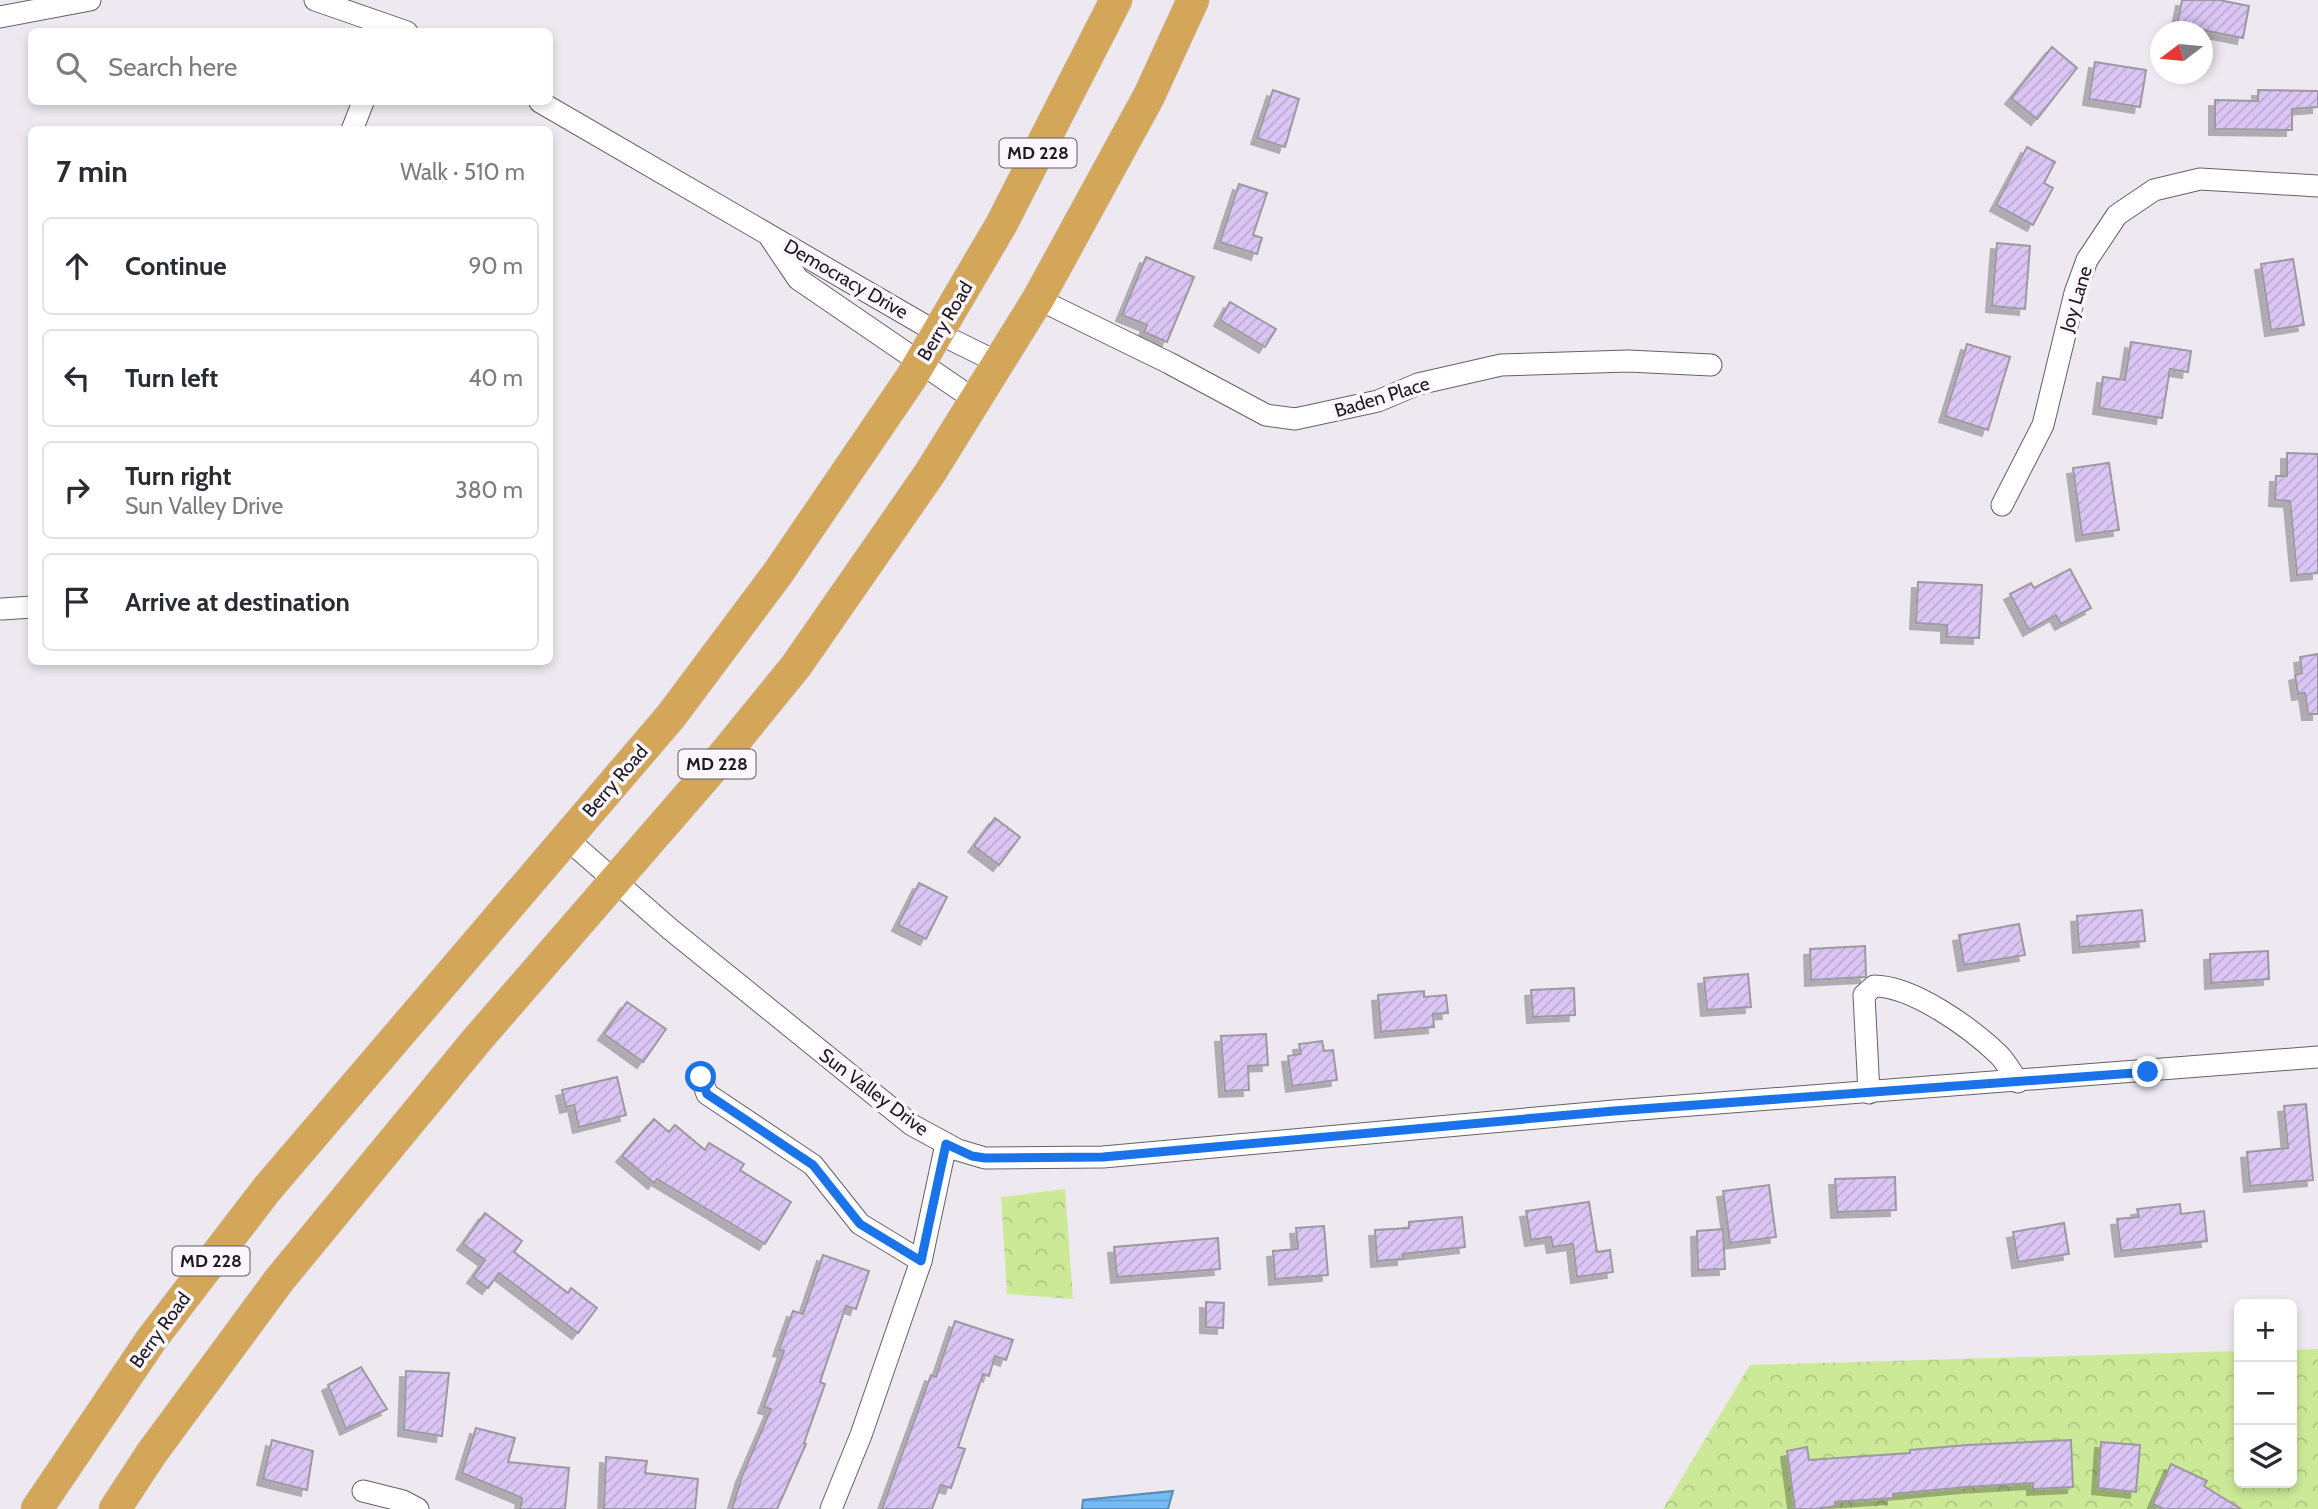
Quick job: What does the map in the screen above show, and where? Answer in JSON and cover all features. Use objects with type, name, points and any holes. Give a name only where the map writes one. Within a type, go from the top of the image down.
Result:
[{"type":"highway","name":"Berry Road","points":[[37,1509],[151,1340],[267,1189],[671,716],[778,573],[920,362],[1001,225],[1116,0]]},
{"type":"highway","name":"MD 228","points":[[115,1509],[151,1454],[280,1279],[476,1041],[718,763],[796,666],[930,473],[1038,299],[1149,96],[1193,0]]},
{"type":"street","points":[[0,17],[90,0]]},
{"type":"street","points":[[315,0],[392,28]]},
{"type":"street","points":[[354,126],[362,105]]},
{"type":"street","name":"Democracy Drive","points":[[545,105],[937,333],[999,363]]},
{"type":"street","name":"Joy Lane","points":[[2002,505],[2043,425],[2075,293],[2087,260],[2117,215],[2154,190],[2200,179],[2318,186]]},
{"type":"street","name":"Democracy Drive","points":[[768,234],[798,279],[975,400]]},
{"type":"street","name":"Baden Place","points":[[1038,299],[1266,415],[1295,419],[1378,401],[1418,384],[1501,365],[1628,361],[1711,365]]},
{"type":"street","points":[[2,609],[28,607]]},
{"type":"street","name":"Sun Valley Drive","points":[[566,838],[615,882],[912,1125],[972,1156],[985,1158],[1103,1157],[1614,1111],[2318,1057]]},
{"type":"street","points":[[1869,1093],[1864,995],[1874,986],[1904,990],[1965,1028],[2001,1057],[2018,1082]]},
{"type":"street","points":[[701,1077],[707,1094],[813,1165],[860,1224],[921,1261]]},
{"type":"street","points":[[831,1509],[861,1435],[921,1261],[946,1144]]},
{"type":"street","points":[[363,1491],[418,1509]]},
{"type":"green space","points":[[1065,1189],[1073,1299],[1007,1294],[1001,1197]]},
{"type":"green space","points":[[2318,1349],[2318,1509],[1663,1509],[1750,1365],[2234,1351],[2234,1488],[2297,1488],[2297,1350]]},
{"type":"water","points":[[1173,1491],[1168,1509],[1082,1509],[1083,1500]]},
{"type":"building","points":[[2182,0],[2219,0],[2249,6],[2243,38],[2213,32],[2213,21],[2178,21]]},
{"type":"building","points":[[2052,47],[2077,68],[2037,119],[2011,98]]},
{"type":"building","points":[[2095,62],[2146,70],[2140,107],[2089,99]]},
{"type":"building","points":[[1273,90],[1299,99],[1285,147],[1257,138]]},
{"type":"building","points":[[2258,90],[2318,91],[2318,107],[2292,109],[2292,130],[2215,129],[2215,100],[2258,101]]},
{"type":"building","points":[[2027,147],[2055,162],[2044,183],[2053,188],[2033,225],[1996,205]]},
{"type":"building","points":[[1239,184],[1267,193],[1253,235],[1262,238],[1257,254],[1220,242]]},
{"type":"building","points":[[1997,243],[2030,246],[2025,309],[1992,306]]},
{"type":"building","points":[[1146,257],[1194,277],[1167,342],[1144,332],[1147,325],[1122,315]]},
{"type":"building","points":[[2293,259],[2304,325],[2271,330],[2261,264]]},
{"type":"building","points":[[1230,302],[1276,329],[1265,347],[1220,320]]},
{"type":"building","points":[[2131,342],[2191,351],[2188,372],[2170,369],[2162,418],[2099,408],[2103,377],[2125,380]]},
{"type":"building","points":[[1967,344],[2010,357],[1988,430],[1945,416]]},
{"type":"building","points":[[2287,453],[2318,454],[2318,573],[2297,575],[2290,501],[2275,500],[2276,476],[2287,476]]},
{"type":"building","points":[[2109,463],[2119,530],[2082,535],[2073,468]]},
{"type":"building","points":[[2070,569],[2091,608],[2061,624],[2056,615],[2029,630],[2010,594],[2031,583],[2034,588]]},
{"type":"building","points":[[1918,582],[1982,585],[1979,638],[1947,637],[1947,625],[1916,623]]},
{"type":"building","points":[[2318,654],[2318,714],[2308,714],[2305,693],[2298,694],[2295,675],[2302,673],[2300,657]]},
{"type":"building","points":[[995,818],[1020,837],[999,865],[974,846]]},
{"type":"building","points":[[919,883],[947,897],[926,939],[898,925]]},
{"type":"building","points":[[2142,910],[2145,941],[2079,947],[2077,916]]},
{"type":"building","points":[[2019,924],[2025,955],[1964,965],[1959,935]]},
{"type":"building","points":[[1865,946],[1865,977],[1811,980],[1810,949]]},
{"type":"building","points":[[2268,951],[2269,979],[2211,983],[2210,954]]},
{"type":"building","points":[[1748,974],[1751,1007],[1707,1010],[1704,978]]},
{"type":"building","points":[[1574,988],[1575,1015],[1533,1017],[1531,990]]},
{"type":"building","points":[[1424,991],[1424,997],[1446,995],[1448,1013],[1433,1014],[1434,1027],[1381,1032],[1378,995]]},
{"type":"building","points":[[627,1002],[666,1029],[643,1062],[604,1034]]},
{"type":"building","points":[[1266,1034],[1268,1065],[1248,1066],[1249,1090],[1225,1091],[1221,1036]]},
{"type":"building","points":[[1322,1041],[1324,1051],[1333,1050],[1337,1080],[1292,1086],[1288,1056],[1301,1054],[1299,1044]]},
{"type":"building","points":[[617,1077],[626,1115],[579,1127],[574,1105],[566,1107],[562,1090]]},
{"type":"building","points":[[2306,1104],[2313,1180],[2250,1186],[2247,1152],[2288,1148],[2284,1106]]},
{"type":"building","points":[[654,1119],[669,1132],[675,1125],[705,1150],[709,1143],[744,1164],[740,1170],[791,1202],[765,1244],[657,1179],[654,1183],[622,1156]]},
{"type":"building","points":[[1895,1177],[1896,1210],[1837,1212],[1835,1179]]},
{"type":"building","points":[[1769,1185],[1776,1237],[1730,1243],[1723,1191]]},
{"type":"building","points":[[1589,1202],[1597,1252],[1610,1250],[1613,1272],[1577,1277],[1573,1244],[1553,1247],[1551,1237],[1531,1240],[1526,1211]]},
{"type":"building","points":[[2180,1204],[2181,1214],[2204,1211],[2207,1241],[2121,1251],[2117,1219],[2139,1217],[2137,1209]]},
{"type":"building","points":[[485,1213],[522,1241],[514,1252],[568,1293],[571,1288],[597,1308],[578,1333],[499,1273],[488,1288],[473,1277],[485,1260],[463,1244]]},
{"type":"building","points":[[1462,1217],[1465,1247],[1403,1254],[1403,1259],[1377,1261],[1375,1230],[1409,1228],[1409,1222]]},
{"type":"building","points":[[2064,1223],[2069,1254],[2018,1262],[2013,1232]]},
{"type":"building","points":[[1324,1226],[1328,1275],[1275,1279],[1273,1251],[1298,1249],[1296,1228]]},
{"type":"building","points":[[1723,1229],[1725,1269],[1698,1270],[1697,1231]]},
{"type":"building","points":[[1218,1238],[1220,1269],[1117,1277],[1114,1247]]},
{"type":"building","points":[[823,1255],[869,1271],[856,1309],[846,1306],[820,1382],[825,1384],[804,1443],[806,1444],[777,1509],[732,1509],[742,1476],[771,1409],[764,1407],[784,1351],[779,1350],[793,1311],[803,1314]]},
{"type":"building","points":[[1206,1302],[1224,1303],[1223,1328],[1206,1327]]},
{"type":"building","points":[[955,1321],[1013,1340],[1006,1360],[995,1356],[989,1376],[983,1374],[958,1447],[965,1449],[951,1488],[941,1485],[932,1509],[882,1509],[931,1375],[936,1377]]},
{"type":"building","points":[[361,1367],[387,1409],[346,1429],[328,1385]]},
{"type":"building","points":[[406,1371],[449,1373],[442,1436],[404,1430]]},
{"type":"building","points":[[476,1428],[515,1438],[508,1462],[569,1468],[565,1509],[520,1509],[522,1498],[462,1473]]},
{"type":"building","points":[[272,1440],[313,1451],[307,1490],[263,1479]]},
{"type":"building","points":[[2071,1440],[2073,1487],[2033,1489],[2033,1483],[1966,1487],[1893,1494],[1893,1498],[1835,1502],[1836,1506],[1815,1509],[1795,1509],[1787,1451],[1807,1447],[1809,1460],[1910,1453],[1910,1450],[1967,1445]]},
{"type":"building","points":[[2101,1442],[2140,1445],[2136,1492],[2098,1488]]},
{"type":"building","points":[[606,1457],[647,1461],[645,1473],[698,1479],[695,1509],[604,1509]]},
{"type":"building","points":[[2171,1464],[2207,1481],[2204,1486],[2241,1509],[2164,1509],[2153,1504]]},
{"type":"route","points":[[701,1077],[707,1094],[813,1165],[860,1224],[921,1261],[946,1144],[972,1156],[985,1158],[1103,1157],[1614,1111],[2148,1072]]}]
